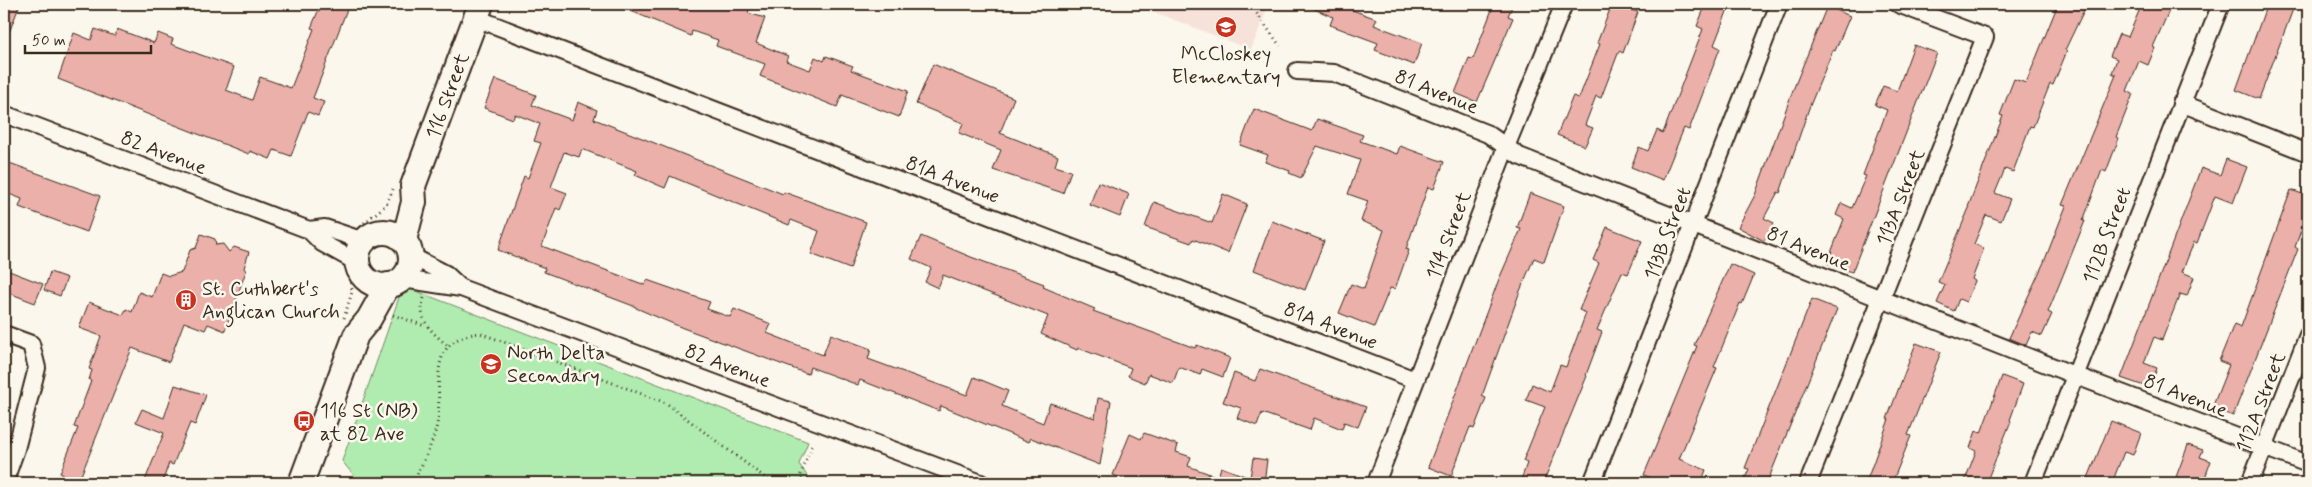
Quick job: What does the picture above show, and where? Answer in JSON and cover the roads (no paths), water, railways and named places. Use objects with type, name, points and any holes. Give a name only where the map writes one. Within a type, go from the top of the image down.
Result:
[{"type":"street","name":"114 Street","points":[[1376,483],[1506,147],[1564,4]]},
{"type":"street","name":"113B Street","points":[[1595,480],[1779,4]]},
{"type":"street","name":"113A Street","points":[[1808,483],[1985,37],[1898,4]]},
{"type":"street","name":"112B Street","points":[[2033,483],[2221,4]]},
{"type":"street","name":"116 Street","points":[[301,483],[349,329],[356,314],[362,252],[396,209],[405,183],[479,11]]},
{"type":"street","name":"81A Avenue","points":[[479,11],[1415,380]]},
{"type":"street","name":"81 Avenue","points":[[1298,70],[1334,73],[1488,134],[1519,156],[2074,375],[2308,464]]},
{"type":"street","points":[[2181,103],[2308,154]]},
{"type":"street","name":"82 Avenue","points":[[4,114],[309,230],[322,243],[362,252]]},
{"type":"street","name":"116 Street","points":[[405,183],[414,202],[407,248]]},
{"type":"street","name":"82 Avenue","points":[[309,230],[324,228],[362,252]]},
{"type":"street","points":[[397,235],[407,248],[411,264],[395,282],[371,282],[362,252],[397,235]]},
{"type":"street","name":"82 Avenue","points":[[407,248],[446,274],[460,288]]},
{"type":"street","name":"116 Street","points":[[349,329],[369,319],[395,282]]},
{"type":"street","name":"82 Avenue","points":[[395,282],[460,288],[981,483]]},
{"type":"street","points":[[4,334],[31,344],[37,368],[16,449],[4,483]]},
{"type":"street","name":"112A Street","points":[[2250,483],[2308,335]]},
{"type":"place","name":"McCloskey Elementary","points":[[1226,27]]},
{"type":"place","name":"St. Cuthbert's Anglican Church","points":[[186,300]]},
{"type":"place","name":"North Delta Secondary","points":[[491,364]]},
{"type":"place","name":"116 St (NB) at 82 Ave","points":[[304,421]]}]
